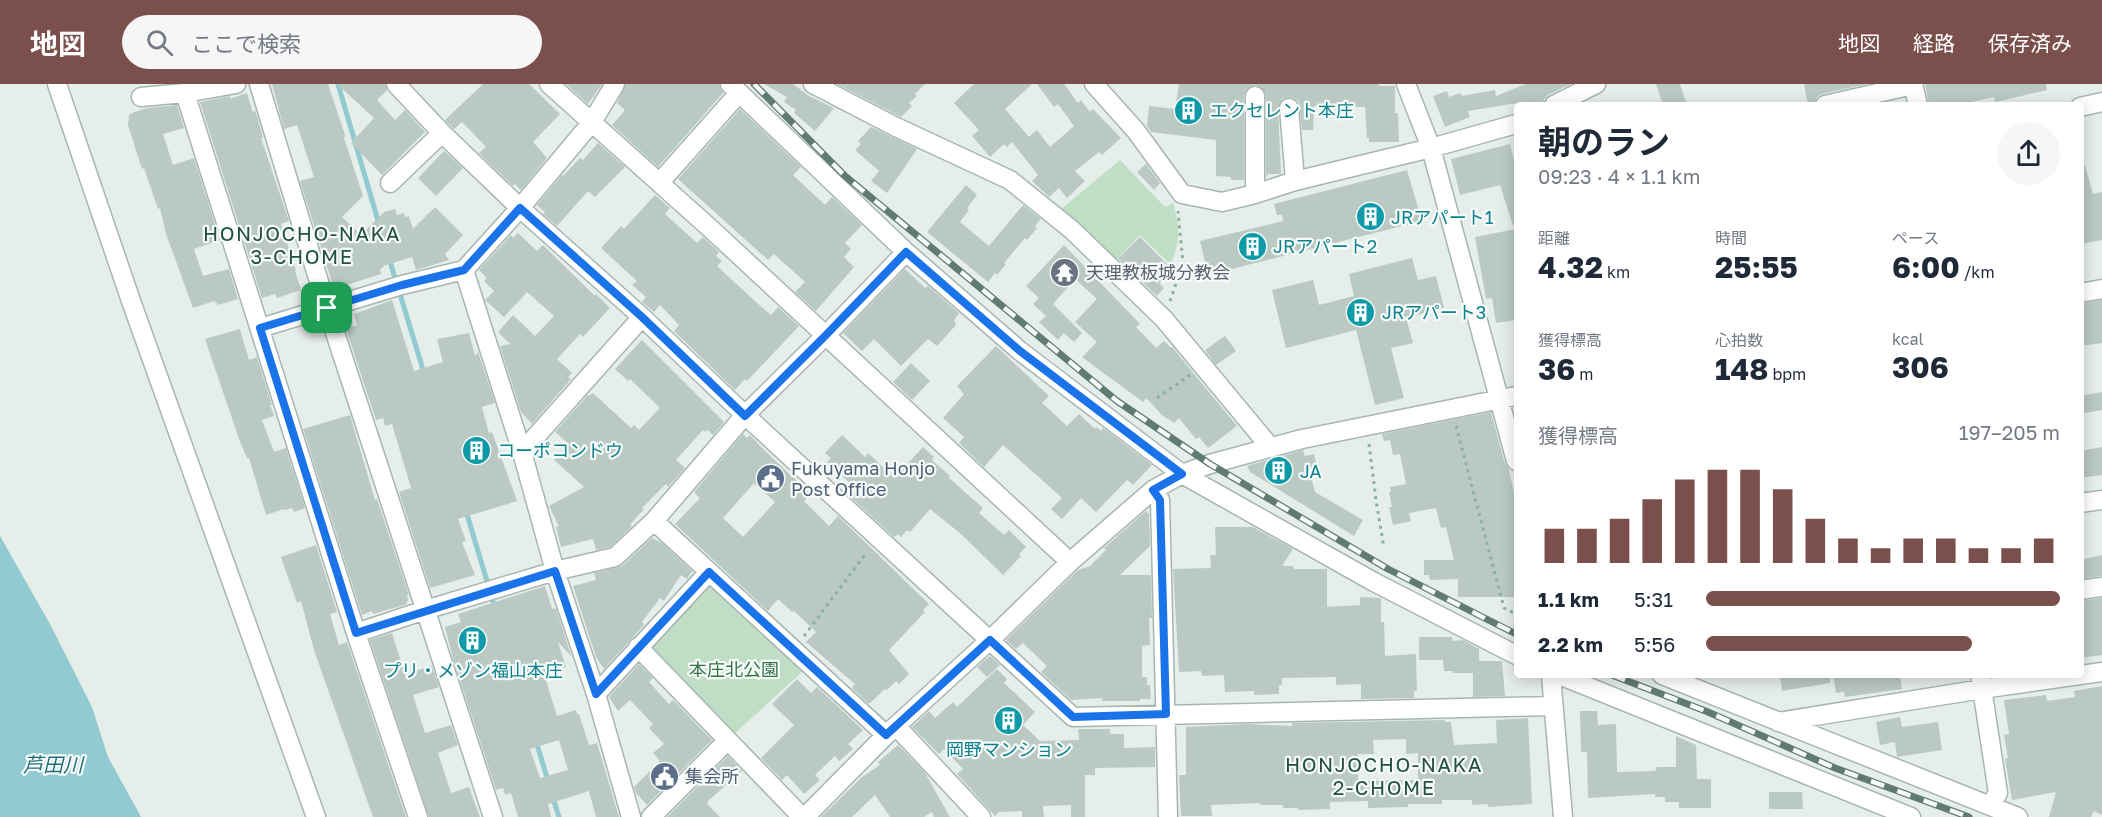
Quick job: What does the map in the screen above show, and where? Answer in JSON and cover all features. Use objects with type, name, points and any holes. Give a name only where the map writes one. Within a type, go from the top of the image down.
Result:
[{"type":"street","points":[[57,84],[131,301],[316,817]]},
{"type":"street","points":[[141,97],[185,93],[236,84]]},
{"type":"street","points":[[259,84],[327,308],[493,817]]},
{"type":"street","points":[[396,84],[442,133],[520,208],[642,317],[745,416],[1073,717],[1552,706]]},
{"type":"street","points":[[549,84],[660,182],[1070,562]]},
{"type":"street","points":[[260,328],[397,287],[464,270],[592,122],[615,84]]},
{"type":"street","points":[[1094,84],[1136,130],[1182,194],[1222,202],[1295,181],[1514,127]]},
{"type":"street","points":[[1406,84],[1431,148],[1508,398],[1514,445]]},
{"type":"street","points":[[1560,102],[1596,84]]},
{"type":"street","points":[[1838,102],[1913,84],[1917,102]]},
{"type":"street","points":[[819,85],[896,127],[1010,180],[1072,230],[1164,319],[1271,447]]},
{"type":"street","points":[[660,182],[735,88],[906,252],[1020,351],[1182,474],[1374,582],[1514,654]]},
{"type":"street","points":[[185,93],[356,633],[418,817]]},
{"type":"street","points":[[1256,96],[1256,194]]},
{"type":"street","points":[[2084,106],[2102,102]]},
{"type":"street","points":[[1289,108],[1295,181]]},
{"type":"street","points":[[390,183],[442,133]]},
{"type":"street","points":[[356,633],[555,571],[615,557],[654,521],[745,416],[906,252]]},
{"type":"street","points":[[464,270],[522,452],[555,571],[596,694],[631,817]]},
{"type":"street","points":[[2084,292],[2102,289]]},
{"type":"street","points":[[522,452],[642,317]]},
{"type":"street","points":[[638,647],[803,817],[1070,562],[1153,490],[1182,474],[1271,447],[1508,398]]},
{"type":"street","points":[[1153,490],[1160,500],[1168,817]]},
{"type":"street","points":[[2084,502],[2102,500]]},
{"type":"street","points":[[654,521],[794,649],[891,731],[981,817]]},
{"type":"street","points":[[596,694],[709,572]]},
{"type":"street","points":[[2084,589],[2102,587]]},
{"type":"street","points":[[2084,673],[2102,672]]},
{"type":"street","points":[[1551,678],[1563,817]]},
{"type":"street","points":[[1566,678],[1879,812],[1911,817]]},
{"type":"street","points":[[1669,678],[2018,817]]},
{"type":"street","points":[[1778,722],[1981,682],[2029,678]]},
{"type":"street","points":[[1981,682],[1998,793],[1989,806]]},
{"type":"street","points":[[651,817],[727,741]]},
{"type":"path","points":[[1164,319],[1183,263],[1182,238],[1174,185]]},
{"type":"path","points":[[1157,398],[1204,366]]},
{"type":"path","points":[[1451,409],[1504,608],[1514,613]]},
{"type":"path","points":[[1368,427],[1384,548]]},
{"type":"path","points":[[794,649],[877,538]]},
{"type":"green space","points":[[1120,160],[1165,207],[1173,203],[1178,234],[1171,265],[1140,235],[1113,264],[1060,210]]},
{"type":"green space","name":"本庄北公園","points":[[713,584],[804,670],[732,736],[645,647],[704,585]]},
{"type":"water","name":"芦田川","points":[[0,536],[50,624],[92,707],[108,757],[141,817],[0,817]]},
{"type":"building","points":[[272,84],[328,84],[363,196],[342,217],[361,235],[384,212],[395,209],[397,215],[404,213],[405,217],[409,216],[413,229],[435,207],[463,235],[445,254],[449,260],[416,270],[412,257],[383,266],[380,269],[381,274],[334,289],[300,181],[314,177],[297,125],[284,129]]},
{"type":"building","points":[[337,84],[385,84],[387,90],[377,100],[395,120],[405,110],[425,132],[382,175],[351,143],[374,118]]},
{"type":"building","points":[[483,84],[529,84],[560,114],[533,142],[547,158],[521,190],[515,184],[513,186],[479,153],[486,147],[462,122],[454,129],[445,120]]},
{"type":"building","points":[[566,84],[602,84],[588,104]]},
{"type":"building","points":[[626,84],[719,84],[723,93],[658,167],[612,125],[625,110],[617,103]]},
{"type":"building","points":[[764,84],[793,84],[809,96],[834,108],[815,131],[794,113],[796,110],[784,102],[787,97]]},
{"type":"building","points":[[837,84],[925,84],[909,103],[912,106],[901,117]]},
{"type":"building","points":[[974,84],[1032,84],[1005,109],[1029,137],[1037,130],[1050,147],[1074,126],[1058,104],[1054,107],[1037,84],[1064,84],[1078,103],[1081,100],[1090,112],[1093,109],[1121,138],[1102,155],[1099,152],[1075,171],[1085,181],[1067,198],[1059,188],[1049,197],[1032,181],[1038,175],[1012,142],[1007,147],[1004,144],[990,157],[972,136],[979,130],[954,103]]},
{"type":"building","points":[[1179,84],[1379,84],[1379,86],[1395,86],[1395,113],[1398,113],[1399,142],[1369,142],[1365,107],[1314,106],[1313,130],[1302,130],[1299,102],[1288,97],[1282,99],[1278,108],[1281,174],[1268,174],[1266,177],[1266,95],[1261,87],[1254,85],[1246,90],[1244,96],[1244,180],[1231,180],[1231,177],[1216,176],[1216,140],[1151,132],[1147,126],[1149,106],[1175,109]]},
{"type":"building","points":[[1526,84],[1571,84],[1548,95],[1544,102],[1514,102],[1514,104],[1468,111],[1470,117],[1445,127],[1433,96],[1447,91],[1449,97],[1460,93],[1462,96],[1495,90],[1496,96]]},
{"type":"building","points":[[1656,84],[1680,84],[1686,102],[1662,102]]},
{"type":"building","points":[[1804,84],[1867,84],[1822,94],[1817,97],[1815,102],[1807,102]]},
{"type":"building","points":[[1925,84],[2046,84],[2047,90],[1995,102],[1994,97],[1972,102],[1928,102]]},
{"type":"building","points":[[247,93],[253,113],[255,110],[263,137],[261,138],[289,221],[281,224],[301,290],[277,298],[275,294],[262,298],[200,102],[230,96],[230,99]]},
{"type":"building","points":[[177,105],[184,128],[163,134],[173,165],[194,158],[220,240],[194,249],[203,276],[229,269],[238,299],[218,305],[214,301],[193,308],[166,234],[160,208],[158,209],[144,168],[142,169],[128,125],[129,115],[132,113],[147,108]]},
{"type":"building","points":[[740,109],[801,167],[793,175],[825,205],[832,197],[862,225],[845,243],[851,249],[844,257],[854,267],[816,311],[795,292],[805,282],[774,254],[768,260],[678,179]]},
{"type":"building","points":[[871,127],[917,149],[887,193],[871,181],[879,171],[855,150],[861,144],[858,141]]},
{"type":"building","points":[[598,143],[625,167],[595,197],[588,191],[557,226],[543,214],[545,212],[537,205],[562,175],[580,158],[583,160]]},
{"type":"building","points":[[1510,144],[1514,159],[1514,226],[1500,185],[1460,195],[1451,159]]},
{"type":"building","points":[[444,151],[463,168],[436,196],[418,178]]},
{"type":"building","points":[[1146,164],[1160,183],[1154,190],[1137,172]]},
{"type":"building","points":[[2084,165],[2093,194],[2102,192],[2102,240],[2084,243]]},
{"type":"building","points":[[1407,170],[1422,221],[1208,275],[1200,241],[1283,221],[1282,215],[1277,215],[1274,204]]},
{"type":"building","points":[[966,185],[977,195],[960,222],[989,246],[1023,205],[1041,219],[1027,240],[1025,238],[997,275],[995,273],[988,282],[927,232]]},
{"type":"building","points":[[655,195],[670,208],[665,214],[697,243],[703,237],[719,252],[716,256],[722,261],[717,266],[757,303],[771,315],[778,307],[799,326],[747,381],[745,379],[735,390],[674,331],[679,325],[660,305],[654,312],[642,302],[646,297],[632,285],[637,281],[601,248],[621,226],[624,229]]},
{"type":"building","points":[[1514,229],[1514,320],[1496,323],[1492,298],[1486,299],[1475,237]]},
{"type":"building","points":[[518,233],[537,251],[543,245],[610,308],[583,337],[580,334],[557,359],[572,373],[568,377],[571,379],[532,424],[521,412],[500,346],[510,344],[498,332],[513,315],[535,336],[554,316],[527,292],[504,317],[485,300],[494,291],[484,281],[487,278],[479,270],[511,235],[513,238]]},
{"type":"building","points":[[1140,237],[1172,269],[1159,283],[1164,288],[1157,296],[1118,259]]},
{"type":"building","points":[[1064,245],[1140,324],[1136,327],[1156,348],[1164,341],[1172,347],[1237,426],[1208,448],[1199,437],[1196,439],[1179,418],[1174,423],[1162,415],[1146,398],[1143,402],[1082,357],[1097,342],[1075,322],[1097,299],[1075,279],[1053,304],[1082,333],[1074,342],[1064,333],[1058,340],[1039,322],[1046,316],[1033,304],[1039,298],[1026,286]]},
{"type":"building","points":[[1412,258],[1418,280],[1436,276],[1444,308],[1406,318],[1413,343],[1391,348],[1404,398],[1375,405],[1356,330],[1286,348],[1272,290],[1313,280],[1319,305],[1354,296],[1349,274]]},
{"type":"building","points":[[905,269],[925,288],[928,286],[959,313],[954,320],[956,325],[937,346],[928,339],[901,366],[874,339],[862,351],[843,333]]},
{"type":"building","points":[[392,300],[414,371],[443,362],[437,339],[469,333],[475,356],[478,352],[495,403],[482,407],[489,433],[492,432],[517,501],[458,519],[466,541],[462,542],[475,575],[430,588],[399,492],[411,488],[392,424],[385,426],[383,418],[376,420],[346,329],[357,325],[354,314]]},
{"type":"building","points":[[2102,300],[2102,343],[2084,345],[2084,303]]},
{"type":"building","points":[[240,329],[249,360],[257,357],[272,405],[270,405],[274,416],[262,420],[274,452],[286,448],[305,508],[294,512],[292,508],[266,515],[249,458],[239,439],[205,339]]},
{"type":"building","points":[[1225,336],[1236,351],[1216,365],[1205,350]]},
{"type":"building","points":[[642,340],[724,422],[713,435],[708,430],[705,432],[703,430],[676,460],[685,468],[668,487],[666,484],[642,508],[644,509],[630,525],[632,526],[610,547],[596,550],[593,539],[561,547],[556,527],[559,526],[549,506],[584,487],[554,460],[569,444],[555,432],[588,395],[593,393],[631,428],[634,425],[639,430],[660,408],[630,379],[628,381],[615,369]]},
{"type":"building","points":[[996,346],[1049,396],[1042,403],[1067,426],[1079,414],[1095,429],[1096,427],[1101,431],[1103,428],[1152,465],[1133,485],[1127,480],[1096,512],[1081,498],[1062,519],[1051,509],[1062,498],[1003,445],[984,467],[959,443],[964,437],[943,418],[964,394],[957,386]]},
{"type":"building","points":[[911,363],[930,381],[912,400],[893,382]]},
{"type":"building","points":[[2102,392],[2102,410],[2084,413],[2084,395]]},
{"type":"building","points":[[1491,412],[1514,494],[1514,597],[1458,597],[1458,579],[1430,580],[1429,575],[1424,575],[1424,560],[1454,560],[1446,527],[1441,528],[1436,508],[1409,513],[1411,521],[1393,525],[1389,507],[1392,507],[1390,487],[1406,484],[1400,454],[1393,455],[1390,440],[1384,441],[1382,434]]},
{"type":"building","points":[[350,415],[375,500],[377,499],[409,595],[407,595],[407,604],[362,615],[303,429]]},
{"type":"building","points":[[743,434],[747,438],[750,435],[811,494],[804,501],[829,526],[838,516],[929,604],[923,610],[925,612],[889,650],[909,674],[899,684],[896,681],[887,690],[885,689],[869,704],[852,688],[855,684],[806,642],[816,632],[794,611],[792,612],[778,599],[768,611],[675,524],[700,498],[694,492]],"holes":[[[754,483],[775,502],[743,537],[723,518]]]},
{"type":"building","points":[[842,435],[865,457],[868,453],[894,478],[923,447],[934,457],[932,460],[950,476],[949,478],[983,508],[979,513],[1004,535],[1009,530],[1026,547],[1019,554],[1021,556],[1003,575],[961,534],[930,509],[910,532],[907,530],[901,537],[898,534],[894,537],[843,490],[850,483],[827,462],[831,458],[825,453]]},
{"type":"building","points":[[2102,447],[2102,475],[2084,477],[2084,450]]},
{"type":"building","name":"JA","points":[[1303,450],[1305,456],[1314,454],[1317,467],[1309,469],[1315,492],[1363,520],[1354,536],[1250,472],[1247,466]]},
{"type":"building","points":[[1146,511],[1149,514],[1150,546],[1120,575],[1151,575],[1150,645],[1142,646],[1142,677],[1147,677],[1151,699],[1140,699],[1140,701],[1102,701],[1102,698],[1071,700],[1041,672],[1047,666],[1023,643],[1016,649],[1006,640],[1078,570],[1090,566],[1106,550],[1104,548]]},
{"type":"building","points":[[1215,527],[1253,527],[1293,549],[1282,566],[1293,566],[1294,569],[1327,569],[1327,607],[1360,605],[1360,597],[1381,598],[1385,656],[1416,654],[1417,691],[1414,691],[1414,698],[1361,699],[1361,684],[1336,685],[1336,677],[1282,678],[1279,694],[1254,695],[1254,691],[1225,692],[1224,675],[1202,676],[1201,671],[1179,672],[1173,569],[1211,568],[1210,555],[1216,555]]},
{"type":"building","points":[[652,538],[662,543],[692,571],[687,579],[681,575],[664,601],[660,598],[642,622],[644,625],[604,669],[596,657],[573,586],[596,580],[594,573],[622,566]]},
{"type":"building","points":[[316,545],[337,612],[330,614],[339,645],[347,642],[406,817],[373,817],[314,650],[301,601],[297,603],[281,557]]},
{"type":"building","points":[[2102,555],[2102,576],[2084,578],[2084,559]]},
{"type":"building","points":[[545,586],[552,609],[556,608],[571,656],[558,642],[566,667],[544,674],[557,716],[576,710],[589,745],[597,743],[619,817],[596,817],[589,791],[548,804],[551,817],[518,817],[511,793],[505,795],[503,788],[496,790],[453,659],[445,627],[461,622],[458,614]],"holes":[[[559,740],[568,770],[540,778],[530,749]]]},
{"type":"building","points":[[2102,598],[2102,655],[2084,657],[2084,600]]},
{"type":"building","points":[[392,633],[405,674],[432,666],[439,687],[413,695],[425,733],[451,725],[458,745],[438,753],[451,793],[469,787],[480,817],[429,817],[370,640]]},
{"type":"building","points":[[1419,637],[1452,637],[1452,641],[1463,640],[1479,649],[1479,661],[1502,661],[1505,696],[1473,697],[1473,673],[1444,671],[1443,660],[1419,660]]},
{"type":"building","points":[[990,656],[1000,665],[987,677],[977,667]]},
{"type":"building","points":[[639,664],[653,678],[649,682],[669,704],[673,700],[712,740],[647,805],[636,793],[634,787],[660,761],[653,753],[664,744],[649,728],[653,724],[630,700],[618,711],[609,697]]},
{"type":"building","points":[[997,669],[1007,679],[1004,683],[1035,712],[1023,725],[1040,741],[1079,740],[1078,729],[1110,729],[1110,734],[1124,734],[1124,748],[1155,747],[1155,767],[1095,768],[1095,775],[1085,775],[1085,817],[1071,817],[1071,805],[1043,806],[1044,817],[1022,817],[1022,811],[999,812],[995,816],[957,774],[963,769],[944,749],[939,754],[912,727],[929,711],[935,718],[953,702],[957,707]]},
{"type":"building","points":[[1780,678],[1830,678],[1830,683],[1782,691]]},
{"type":"building","points":[[1834,678],[1900,678],[1902,689],[1845,697],[1844,692],[1836,693]]},
{"type":"building","points":[[797,679],[811,693],[817,687],[863,730],[848,744],[853,749],[839,761],[835,756],[815,775],[820,780],[804,794],[787,775],[782,780],[761,758],[794,725],[772,704]]},
{"type":"building","points":[[2102,686],[2102,815],[2094,811],[2091,817],[2049,817],[2056,792],[2012,800],[2005,759],[2008,758],[2004,735],[2009,734],[2004,700],[2046,695],[2047,701],[2075,697],[2074,691]]},
{"type":"building","points":[[1580,711],[1597,711],[1598,725],[1616,724],[1617,772],[1655,771],[1657,767],[1676,767],[1676,736],[1696,745],[1697,779],[1711,779],[1711,808],[1679,808],[1679,802],[1665,802],[1665,797],[1655,797],[1655,794],[1588,798],[1587,752],[1581,752]]},
{"type":"building","points":[[1900,717],[1902,727],[1938,722],[1942,750],[1897,757],[1895,742],[1880,745],[1876,722]]},
{"type":"building","points":[[1528,718],[1532,804],[1488,807],[1488,804],[1472,805],[1472,800],[1442,800],[1442,804],[1408,804],[1408,807],[1368,808],[1368,801],[1330,802],[1330,809],[1298,810],[1298,808],[1283,808],[1283,805],[1260,805],[1259,803],[1211,805],[1212,816],[1181,816],[1179,775],[1186,775],[1186,727],[1246,724],[1292,726],[1292,723],[1445,720],[1445,722],[1451,722],[1454,745],[1497,743],[1496,720]],"holes":[[[1406,739],[1406,754],[1418,753],[1418,780],[1358,781],[1358,754],[1374,754],[1373,740]]]},
{"type":"building","points":[[898,745],[925,773],[950,817],[934,817],[932,812],[924,817],[890,817],[875,795],[852,817],[821,817],[862,777],[880,765],[878,762]]},
{"type":"building","points":[[728,756],[742,771],[708,801],[707,804],[720,817],[667,817]]},
{"type":"building","points":[[1769,792],[1802,792],[1803,809],[1769,809]]},
{"type":"waterway","points":[[338,84],[379,224]]},
{"type":"waterway","points":[[389,258],[424,373]]},
{"type":"waterway","points":[[466,511],[495,608]]},
{"type":"waterway","points":[[536,741],[548,781]]},
{"type":"waterway","points":[[552,795],[559,817]]},
{"type":"railway","points":[[754,84],[845,176],[1117,401],[1210,464],[1388,569],[1514,633]]},
{"type":"railway","points":[[1620,678],[1708,712],[1835,768],[1969,817]]},
{"type":"place","name":"エクセレント本庄","points":[[1189,110]]},
{"type":"place","name":"JRアパート1","points":[[1370,217]]},
{"type":"place","name":"JRアパート2","points":[[1252,246]]},
{"type":"place","name":"天理教板城分教会","points":[[1065,272]]},
{"type":"place","name":"JRアパート3","points":[[1361,312]]},
{"type":"place","name":"コーポコンドウ","points":[[476,450]]},
{"type":"place","name":"JA","points":[[1279,471]]},
{"type":"place","name":"Fukuyama Honjo Post Office","points":[[770,478]]},
{"type":"place","name":"プリ・メゾン福山本庄","points":[[473,641]]},
{"type":"place","name":"岡野マンション","points":[[1009,720]]},
{"type":"place","name":"集会所","points":[[664,776]]},
{"type":"district","name":"HONJOCHO-NAKA 3-CHOME","points":[[302,244]]},
{"type":"district","name":"HONJOCHO-NAKA 2-CHOME","points":[[1384,776]]},
{"type":"route","points":[[520,208],[642,317],[745,416],[906,252],[1020,351],[1182,474],[1153,490],[1160,500],[1166,714],[1073,717],[990,640],[886,735],[709,572],[596,694],[555,571],[356,633],[260,328],[327,308],[402,285],[464,270],[520,208]]}]
